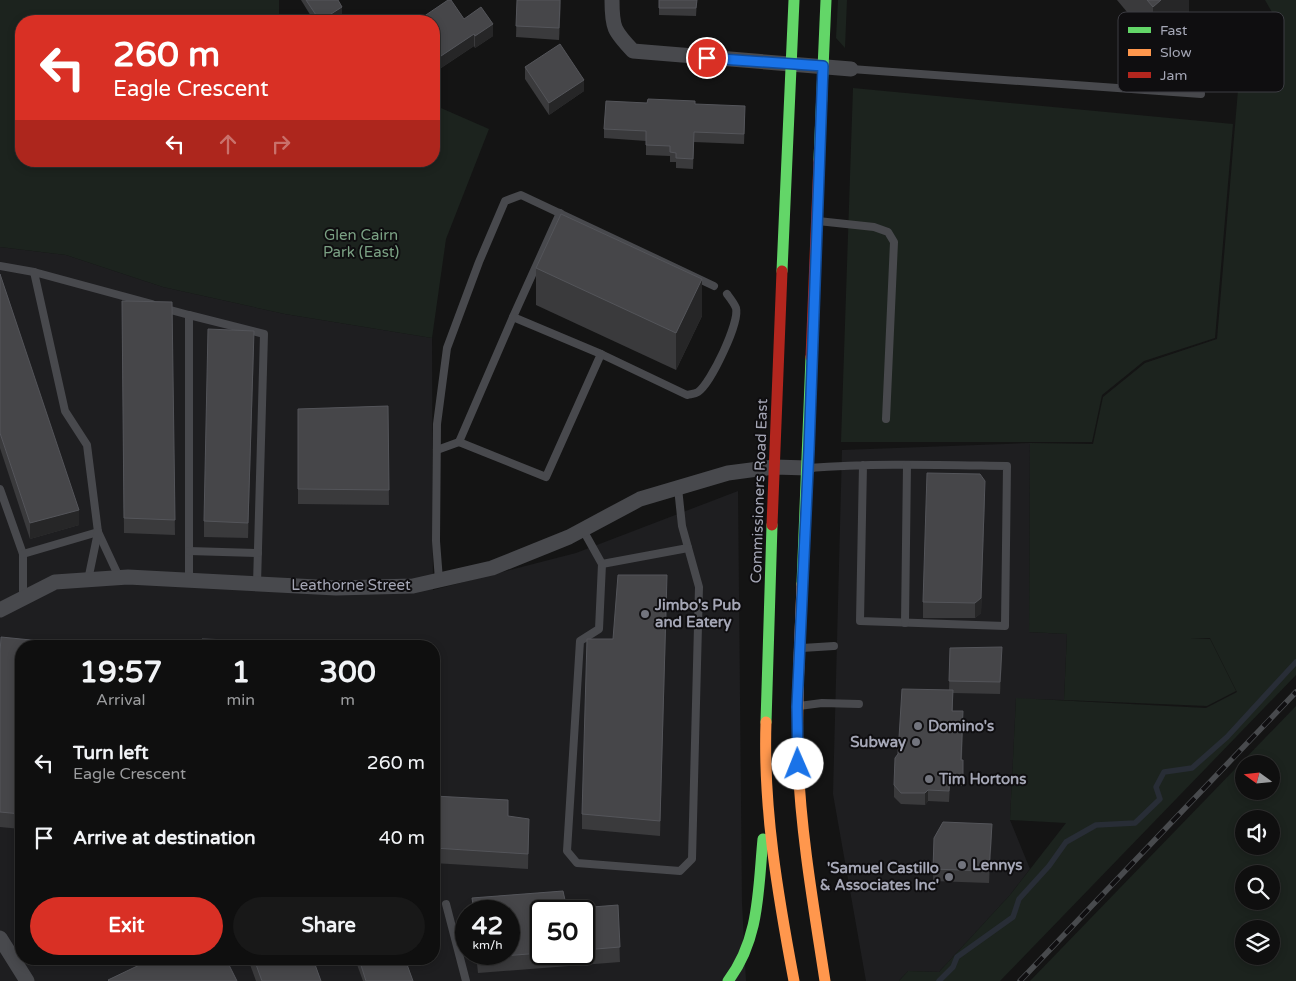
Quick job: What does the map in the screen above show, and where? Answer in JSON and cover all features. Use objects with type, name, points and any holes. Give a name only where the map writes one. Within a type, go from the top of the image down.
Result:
[{"type":"main road","name":"Commissioners Road East","points":[[794,0],[774,467],[766,749],[766,799],[781,910],[794,981]]},
{"type":"main road","points":[[825,981],[807,858],[798,764],[797,707],[826,0]]},
{"type":"main road","points":[[728,981],[738,971],[754,929],[766,799]]},
{"type":"street","points":[[612,0],[612,19],[616,34],[633,51],[851,69]]},
{"type":"street","name":"Leathorne Street","points":[[0,610],[55,582],[119,577],[336,588],[413,586],[492,568],[569,537],[640,499],[728,473],[774,467],[808,468]]},
{"type":"street","points":[[2,947],[15,964]]},
{"type":"street","points":[[16,965],[28,981]]},
{"type":"lane","points":[[851,69],[1118,88]]},
{"type":"lane","points":[[1173,92],[1201,94]]},
{"type":"lane","points":[[439,580],[436,541],[437,424],[447,348],[479,262],[505,201],[521,195],[714,286]]},
{"type":"lane","points":[[459,442],[560,213]]},
{"type":"lane","points":[[818,221],[874,226],[888,232],[894,242],[886,419]]},
{"type":"lane","points":[[0,266],[34,272],[264,334],[257,584]]},
{"type":"lane","points":[[34,272],[65,411],[87,445],[98,532],[119,577]]},
{"type":"lane","points":[[513,317],[601,354],[687,394],[697,393],[705,385],[728,343],[735,324],[736,308],[727,294]]},
{"type":"lane","points":[[189,315],[189,580]]},
{"type":"lane","points":[[437,450],[459,442],[546,477],[601,354]]},
{"type":"lane","points":[[808,468],[863,465],[1007,466],[1005,626],[860,621],[863,465]]},
{"type":"lane","points":[[905,623],[907,465]]},
{"type":"lane","points":[[583,530],[602,564],[599,629],[580,641],[567,851],[577,863],[680,871],[692,859],[699,586],[682,526],[678,488]]},
{"type":"lane","points":[[0,489],[23,554],[23,599]]},
{"type":"lane","points":[[23,554],[98,532]]},
{"type":"lane","points":[[88,580],[98,532]]},
{"type":"lane","points":[[602,564],[688,548]]},
{"type":"lane","points":[[189,551],[258,552]]},
{"type":"lane","points":[[800,648],[834,646]]},
{"type":"lane","points":[[797,707],[822,703],[859,704]]},
{"type":"lane","points":[[446,904],[466,981]]},
{"type":"shaded area","points":[[0,247],[66,255],[163,287],[285,314],[432,338],[433,590],[576,553],[738,491],[742,903],[746,981],[0,981]]},
{"type":"shaded area","points":[[1030,443],[1029,632],[1067,634],[1064,700],[1016,699],[1010,820],[1030,869],[1010,895],[939,972],[908,971],[899,981],[866,981],[833,794],[842,450]]},
{"type":"green space","name":"Glen Cairn Park (East)","points":[[0,0],[279,0],[279,15],[15,15],[15,167],[440,167],[440,108],[489,129],[446,239],[432,338],[285,314],[163,287],[66,255],[0,247]]},
{"type":"green space","points":[[838,0],[847,0],[845,48],[836,38]]},
{"type":"green space","points":[[1265,0],[1296,0],[1296,675],[1000,981],[899,981],[908,971],[939,972],[1010,895],[1066,823],[1010,820],[1016,698],[1206,708],[1237,692],[1210,638],[1190,638],[1210,639],[1236,691],[1207,706],[1064,700],[1067,634],[1029,632],[1030,443],[1093,444],[1103,397],[1145,363],[1217,339],[1238,92],[1284,92],[1284,12],[1272,12]]},
{"type":"green space","points":[[853,88],[1233,124],[1215,338],[1144,361],[1102,395],[1092,442],[841,442]]},
{"type":"green space","points":[[1296,706],[1296,981],[1030,981],[1235,769],[1235,800],[1280,800],[1280,755],[1249,755]]},
{"type":"building","points":[[306,0],[338,0],[342,7],[329,15],[316,15]]},
{"type":"building","points":[[448,0],[451,0],[464,19],[481,7],[493,24],[440,57],[440,15],[426,15]]},
{"type":"building","points":[[517,0],[560,0],[559,28],[516,26]]},
{"type":"building","points":[[659,0],[697,0],[696,8],[659,8]]},
{"type":"building","points":[[1147,0],[1161,0],[1153,7]]},
{"type":"building","points":[[560,44],[584,80],[549,103],[525,67]]},
{"type":"building","points":[[648,99],[695,101],[695,104],[745,106],[744,134],[694,132],[693,159],[676,158],[676,153],[670,152],[670,146],[646,145],[646,131],[604,129],[606,101],[647,103]]},
{"type":"building","points":[[561,214],[702,279],[676,333],[536,268]]},
{"type":"building","points":[[0,274],[79,510],[30,523],[0,433]]},
{"type":"building","points":[[122,301],[172,302],[175,520],[124,518]]},
{"type":"building","points":[[208,329],[254,331],[248,523],[204,521]]},
{"type":"building","points":[[388,406],[389,490],[298,489],[298,409]]},
{"type":"building","points":[[927,473],[980,474],[985,481],[981,598],[975,603],[923,602]]},
{"type":"building","points":[[618,575],[667,575],[660,821],[582,814],[587,639],[613,639]]},
{"type":"building","points":[[1,637],[31,640],[15,640],[15,813],[0,812]]},
{"type":"building","points":[[1002,647],[1000,682],[949,681],[950,648]]},
{"type":"building","points":[[902,689],[953,690],[952,711],[963,711],[961,760],[963,760],[963,775],[950,774],[949,791],[928,790],[925,793],[901,793],[894,785]]},
{"type":"building","points":[[440,796],[508,800],[508,816],[529,819],[528,854],[440,848]]},
{"type":"building","name":"Lennys","points":[[943,822],[992,824],[989,871],[933,869],[934,838]]},
{"type":"building","points":[[563,891],[565,900],[530,900],[530,954],[520,955],[520,900],[472,900],[472,898]]},
{"type":"building","points":[[618,905],[620,947],[595,949],[595,907]]},
{"type":"building","points":[[139,965],[229,965],[237,981],[109,981]]},
{"type":"building","points":[[256,965],[315,965],[321,981],[262,981]]},
{"type":"building","points":[[361,965],[407,965],[413,981],[366,981]]},
{"type":"waterway","points":[[939,981],[953,967],[957,957],[1013,917],[1019,899],[1049,866],[1066,842],[1096,825],[1135,823],[1160,799],[1156,787],[1164,772],[1192,768],[1227,737],[1296,662]]},
{"type":"railway","points":[[1020,981],[1296,692]]},
{"type":"traffic: fast","points":[[782,271],[794,0]]},
{"type":"traffic: fast","points":[[819,160],[826,0]]},
{"type":"traffic: fast","points":[[802,584],[811,357]]},
{"type":"traffic: fast","points":[[766,722],[772,525]]},
{"type":"traffic: fast","points":[[728,981],[738,965],[752,931],[756,913],[763,839]]},
{"type":"traffic: slow","points":[[802,584],[798,673],[798,762],[808,872],[825,981]]},
{"type":"traffic: slow","points":[[766,722],[769,820],[777,885],[794,981]]},
{"type":"traffic: jam","points":[[811,357],[819,160]]},
{"type":"traffic: jam","points":[[772,525],[782,271]]},
{"type":"place","name":"Jimbo's Pub and Eatery","points":[[645,614]]},
{"type":"place","name":"Domino's","points":[[918,726]]},
{"type":"place","name":"Subway","points":[[916,742]]},
{"type":"place","name":"Tim Hortons","points":[[929,779]]},
{"type":"place","name":"Lennys","points":[[962,865]]},
{"type":"place","name":"'Samuel Castillo & Associates Inc'","points":[[949,877]]},
{"type":"route","points":[[707,58],[823,66],[809,449],[797,707],[798,764]]}]
